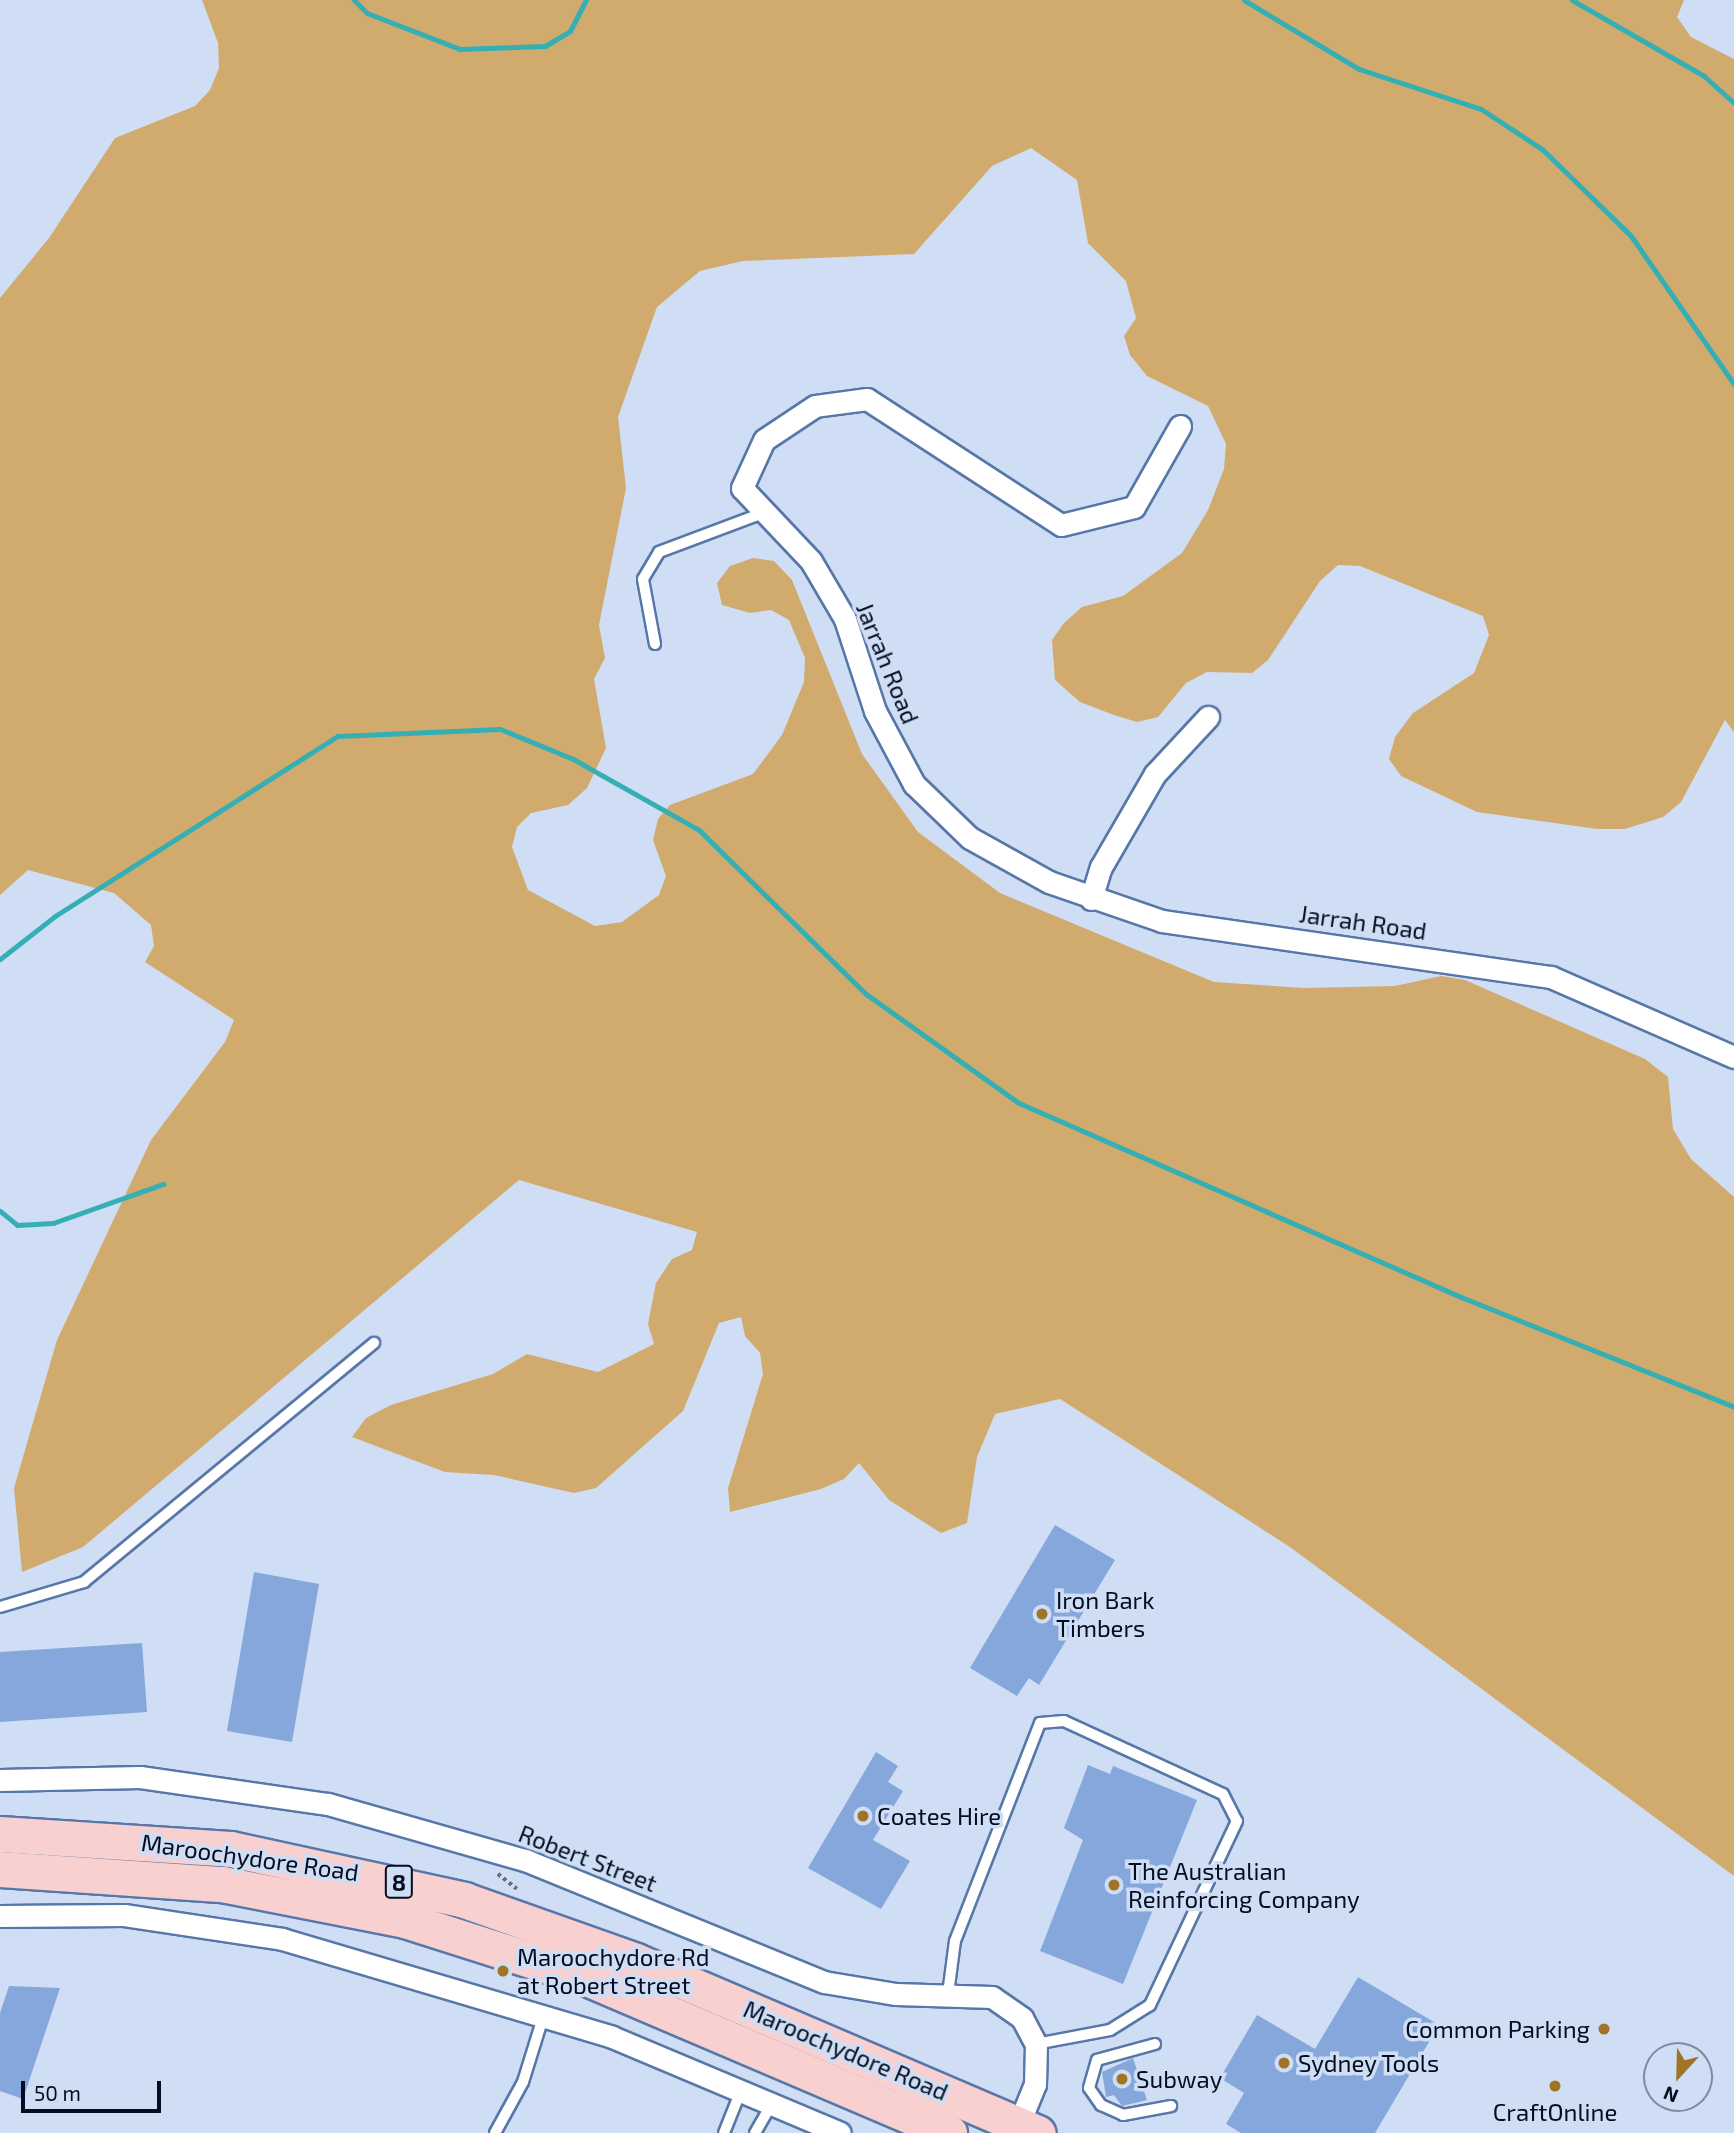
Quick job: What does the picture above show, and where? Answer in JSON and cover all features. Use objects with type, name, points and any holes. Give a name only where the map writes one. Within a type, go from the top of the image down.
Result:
[{"type":"highway","name":"Maroochydore Road","points":[[0,1834],[116,1838],[296,1858],[523,1918],[1024,2130]]},
{"type":"highway","name":"Maroochydore Road","points":[[0,1869],[222,1884],[416,1923],[584,1977],[949,2133]]},
{"type":"street","name":"Jarrah Road","points":[[1180,426],[1134,507],[1061,525],[867,399],[815,406],[764,439],[748,465],[742,488],[811,561],[845,619],[875,711],[914,784],[970,838],[1091,899],[1162,921],[1550,977],[1734,1057]]},
{"type":"street","points":[[1091,899],[1101,867],[1155,774],[1208,718]]},
{"type":"street","name":"Robert Street","points":[[0,1780],[140,1777],[328,1804],[525,1860],[824,1982],[896,1994],[948,1994],[1004,2003],[1022,2018],[1035,2044]]},
{"type":"street","points":[[0,1916],[124,1915],[231,1928],[544,2014],[742,2088],[840,2133]]},
{"type":"street","points":[[1024,2130],[1035,2084],[1035,2044]]},
{"type":"lane","points":[[654,643],[643,579],[659,552],[763,513]]},
{"type":"lane","points":[[0,1607],[84,1582],[374,1343]]},
{"type":"lane","points":[[948,1994],[956,1941],[1040,1723],[1065,1721],[1223,1794],[1237,1821],[1150,2005],[1110,2030],[1035,2044]]},
{"type":"lane","points":[[495,2133],[523,2082],[544,2014]]},
{"type":"lane","points":[[1155,2044],[1097,2060],[1089,2088],[1101,2105],[1123,2115],[1171,2106]]},
{"type":"lane","points":[[724,2133],[742,2088]]},
{"type":"lane","points":[[755,2133],[773,2102]]},
{"type":"path","points":[[494,1870],[531,1893],[523,1918]]},
{"type":"shaded area","points":[[202,0],[1684,0],[1677,17],[1691,37],[1734,59],[1734,732],[1725,720],[1681,802],[1663,817],[1625,829],[1597,829],[1477,812],[1401,776],[1389,759],[1395,737],[1413,713],[1474,673],[1489,635],[1483,616],[1360,566],[1338,565],[1320,581],[1268,660],[1252,673],[1207,672],[1186,683],[1158,717],[1137,722],[1114,715],[1080,702],[1055,680],[1052,640],[1064,623],[1082,607],[1123,596],[1182,553],[1208,510],[1224,469],[1226,444],[1208,406],[1147,376],[1130,355],[1124,336],[1136,318],[1126,281],[1088,243],[1077,180],[1031,148],[992,166],[914,254],[743,261],[700,271],[657,307],[618,417],[626,488],[599,625],[605,658],[594,679],[606,748],[587,788],[568,805],[531,813],[517,827],[512,847],[528,890],[595,926],[622,922],[659,895],[666,876],[653,840],[658,819],[670,805],[753,774],[782,735],[804,682],[805,658],[789,620],[771,610],[750,613],[722,605],[717,583],[730,566],[753,558],[774,561],[792,580],[862,754],[918,832],[1000,893],[1214,982],[1304,988],[1395,986],[1441,976],[1465,980],[1645,1059],[1668,1077],[1673,1129],[1691,1159],[1734,1197],[1734,1876],[1290,1547],[1060,1399],[995,1414],[977,1457],[967,1523],[941,1533],[889,1500],[859,1463],[844,1479],[821,1489],[730,1512],[728,1488],[763,1374],[760,1353],[745,1336],[741,1317],[719,1323],[683,1411],[596,1488],[574,1493],[494,1475],[445,1472],[352,1437],[366,1418],[391,1405],[493,1374],[527,1354],[598,1372],[654,1344],[648,1324],[656,1283],[672,1259],[692,1250],[697,1232],[519,1180],[83,1547],[22,1572],[14,1488],[57,1340],[151,1140],[225,1042],[234,1020],[145,962],[154,946],[151,925],[114,893],[28,870],[0,895],[0,298],[49,238],[115,138],[195,106],[210,90],[219,68],[218,43]]},
{"type":"building","name":"Iron Bark Timbers","points":[[1055,1525],[1115,1560],[1039,1685],[1029,1678],[1017,1696],[970,1668]]},
{"type":"building","points":[[254,1572],[319,1584],[292,1742],[227,1731]]},
{"type":"building","points":[[142,1643],[147,1712],[0,1722],[0,1652]]},
{"type":"building","name":"Coates Hire","points":[[876,1752],[898,1766],[888,1782],[903,1791],[873,1840],[910,1861],[881,1909],[808,1868]]},
{"type":"building","name":"The Australian Reinforcing Company","points":[[1088,1765],[1110,1774],[1113,1766],[1197,1800],[1123,1984],[1040,1951],[1083,1840],[1064,1828]]},
{"type":"building","name":"Sydney Tools","points":[[1358,1977],[1439,2025],[1375,2133],[1241,2133],[1226,2124],[1244,2093],[1220,2078],[1257,2015],[1315,2049]]},
{"type":"building","points":[[9,1986],[60,1988],[23,2099],[0,2091],[0,2013]]},
{"type":"building","name":"Subway","points":[[1133,2058],[1147,2100],[1122,2106],[1114,2095],[1106,2097],[1102,2072]]},
{"type":"waterway","points":[[354,0],[367,13],[460,49],[545,46],[570,31],[586,0]]},
{"type":"waterway","points":[[1244,0],[1359,69],[1481,109],[1542,149],[1631,236],[1734,384]]},
{"type":"waterway","points":[[1572,0],[1704,76],[1734,103]]},
{"type":"waterway","points":[[0,959],[55,916],[338,736],[500,729],[573,759],[699,830],[866,994],[1019,1103],[1461,1297],[1734,1407]]},
{"type":"waterway","points":[[0,1211],[17,1225],[53,1223],[163,1184]]},
{"type":"place","name":"Iron Bark Timbers","points":[[1042,1614]]},
{"type":"place","name":"Coates Hire","points":[[863,1816]]},
{"type":"place","name":"The Australian Reinforcing Company","points":[[1114,1885]]},
{"type":"place","name":"Maroochydore Rd at Robert Street","points":[[503,1971]]},
{"type":"place","name":"Common Parking","points":[[1604,2029]]},
{"type":"place","name":"Sydney Tools","points":[[1284,2063]]},
{"type":"place","name":"Subway","points":[[1122,2079]]},
{"type":"place","name":"CraftOnline","points":[[1555,2086]]}]
